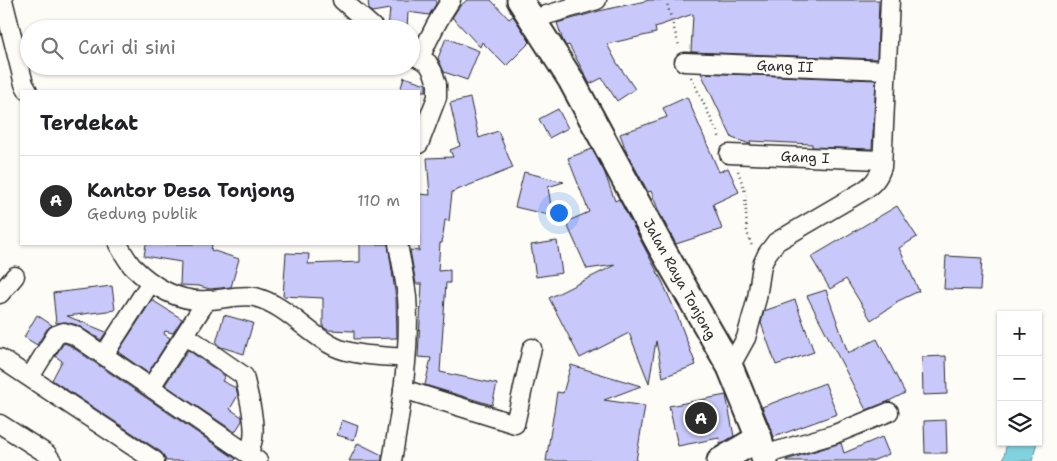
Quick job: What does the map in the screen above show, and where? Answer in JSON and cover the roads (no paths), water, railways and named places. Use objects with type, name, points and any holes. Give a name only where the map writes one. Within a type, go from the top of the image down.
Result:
[{"type":"main road","name":"Jalan Raya Tonjong","points":[[526,10],[571,80],[661,246],[730,367],[763,451]]},
{"type":"main road","points":[[720,461],[763,451]]},
{"type":"street","points":[[3,0],[20,68]]},
{"type":"street","points":[[342,0],[365,20]]},
{"type":"street","points":[[420,50],[451,0]]},
{"type":"street","points":[[526,10],[597,0]]},
{"type":"street","points":[[730,367],[744,343],[751,322],[762,265],[776,242],[863,191],[873,184],[879,176],[882,167],[890,0]]},
{"type":"street","points":[[420,58],[428,63],[437,84],[437,96],[420,141]]},
{"type":"street","name":"Gang II","points":[[684,62],[887,70]]},
{"type":"street","points":[[22,75],[27,90]]},
{"type":"street","name":"Gang I","points":[[728,154],[881,160]]},
{"type":"street","points":[[119,245],[131,265],[163,291],[173,296],[188,300],[253,296],[269,302],[288,313],[315,336],[336,348],[348,352],[406,358]]},
{"type":"street","points":[[392,461],[406,358],[408,320],[407,296],[398,245]]},
{"type":"street","points":[[0,294],[15,276]]},
{"type":"street","points":[[104,356],[151,282]]},
{"type":"street","points":[[151,387],[207,300]]},
{"type":"street","points":[[30,378],[56,335],[64,332],[74,335],[254,457]]},
{"type":"street","points":[[184,335],[244,376],[254,428],[254,457]]},
{"type":"street","points":[[402,390],[515,424],[532,348]]},
{"type":"street","points":[[0,358],[155,461]]},
{"type":"street","points":[[763,451],[835,434],[889,412]]},
{"type":"street","points":[[0,424],[47,454],[52,461]]},
{"type":"water","points":[[1006,446],[1036,446],[1032,461],[1003,461]]},
{"type":"place","name":"Kantor Desa Tonjong","points":[[701,418]]}]
